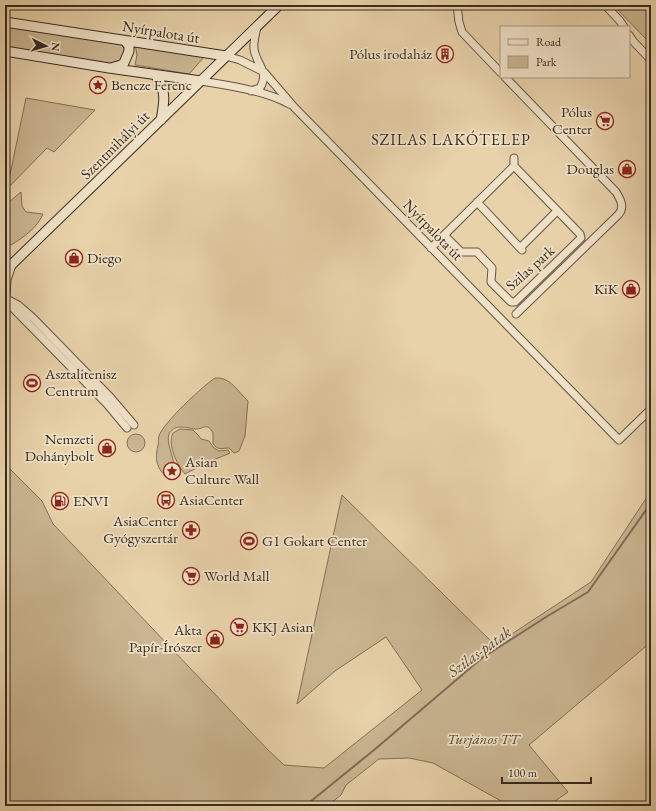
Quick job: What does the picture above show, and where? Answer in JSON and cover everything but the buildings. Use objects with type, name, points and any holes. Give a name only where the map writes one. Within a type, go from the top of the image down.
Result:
[{"type":"main road","name":"Szentmihályi út","points":[[5,271],[279,5]]},
{"type":"main road","name":"Nyírpalota út","points":[[5,22],[226,56]]},
{"type":"main road","points":[[109,68],[124,63],[129,51],[129,46],[125,41]]},
{"type":"main road","name":"Nyírpalota út","points":[[5,51],[156,76],[201,81]]},
{"type":"main road","points":[[156,76],[160,81],[164,92],[160,120]]},
{"type":"street","points":[[457,5],[462,32],[500,72]]},
{"type":"street","points":[[605,5],[620,20],[623,26]]},
{"type":"street","points":[[251,91],[260,88],[264,78],[264,72],[256,57],[254,47],[257,26]]},
{"type":"street","points":[[630,37],[633,42],[651,60]]},
{"type":"street","name":"Nyírpalota út","points":[[226,56],[240,60],[264,72],[294,107],[619,440],[651,408]]},
{"type":"street","points":[[214,69],[213,75],[217,84]]},
{"type":"street","points":[[506,78],[616,192],[622,204],[622,209],[618,215],[516,314]]},
{"type":"street","name":"Nyírpalota út","points":[[201,81],[251,91],[282,100],[294,107]]},
{"type":"street","points":[[431,248],[514,166],[514,158]]},
{"type":"street","name":"Szilas park","points":[[444,235],[461,252],[477,252],[492,268],[491,282],[511,302],[515,302],[581,238],[580,234],[514,166]]},
{"type":"street","name":"Szilas park","points":[[477,202],[521,249],[557,210]]},
{"type":"street","points":[[13,264],[7,280],[7,302],[106,404],[127,428]]},
{"type":"street","points":[[7,302],[18,305],[32,318],[112,399],[134,425]]},
{"type":"green space","points":[[613,5],[651,5],[651,44]]},
{"type":"green space","points":[[5,26],[121,44],[124,48],[125,55],[117,65],[5,47]]},
{"type":"green space","points":[[135,44],[205,56],[189,74],[135,65],[137,55]]},
{"type":"green space","points":[[26,98],[95,110],[54,152],[47,148],[7,189]]},
{"type":"green space","points":[[21,192],[22,206],[26,212],[43,214],[34,228],[11,245],[5,236],[5,217],[9,202]]},
{"type":"green space","points":[[215,378],[221,378],[230,382],[248,401],[245,436],[239,451],[234,453],[229,448],[220,448],[215,446],[213,443],[213,433],[209,427],[198,429],[181,427],[174,428],[168,437],[174,464],[165,470],[167,475],[170,477],[167,477],[159,468],[157,461],[156,455],[159,436],[167,423],[193,396]]},
{"type":"green space","points":[[180,429],[193,430],[201,439],[209,441],[214,448],[219,451],[228,450],[230,453],[185,474],[176,460],[171,443],[173,433]]},
{"type":"green space","points":[[132,434],[140,434],[145,439],[143,450],[140,452],[132,452],[127,447],[127,439]]},
{"type":"green space","name":"Turjános TT","points":[[5,464],[42,501],[53,524],[284,765],[324,768],[422,690],[386,637],[335,671],[297,704],[342,495],[495,645],[591,582],[651,491],[651,642],[529,745],[568,792],[548,806],[510,806],[433,763],[409,758],[379,759],[346,785],[341,795],[327,806],[5,806]]},
{"type":"green space","points":[[179,473],[180,475],[170,477]]},
{"type":"waterway","name":"Szilas-patak","points":[[305,806],[374,750],[482,658],[588,592],[651,503]]},
{"type":"place","name":"Pólus irodaház","points":[[445,54]]},
{"type":"place","name":"Bencze Ferenc","points":[[98,85]]},
{"type":"place","name":"Pólus Center","points":[[605,121]]},
{"type":"place","name":"Douglas","points":[[627,169]]},
{"type":"place","name":"Diego","points":[[74,258]]},
{"type":"place","name":"KiK","points":[[631,289]]},
{"type":"place","name":"Asztalitenisz Centrum","points":[[32,383]]},
{"type":"place","name":"Nemzeti Dohánybolt","points":[[107,448]]},
{"type":"place","name":"Asian Culture Wall","points":[[172,471]]},
{"type":"place","name":"AsiaCenter","points":[[166,500]]},
{"type":"place","name":"ENVI","points":[[60,501]]},
{"type":"place","name":"AsiaCenter Gyógyszertár","points":[[191,530]]},
{"type":"place","name":"G1 Gokart Center","points":[[249,541]]},
{"type":"place","name":"World Mall","points":[[191,576]]},
{"type":"place","name":"KKJ Asian","points":[[239,627]]},
{"type":"place","name":"Akta Papír-Írószer","points":[[215,639]]},
{"type":"district","name":"SZILAS LAKÓTELEP","points":[[451,139]]}]
